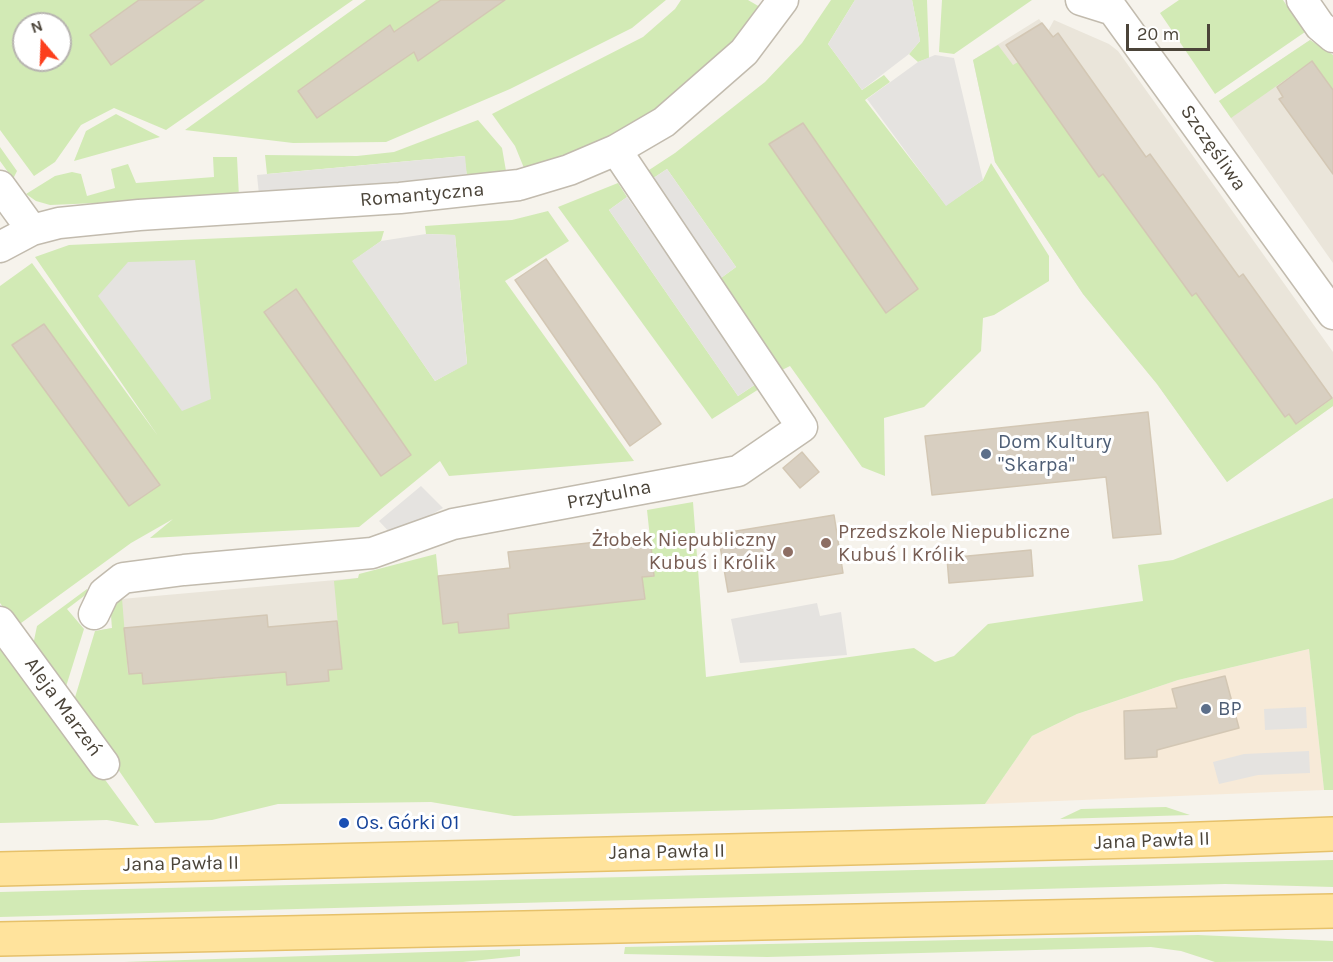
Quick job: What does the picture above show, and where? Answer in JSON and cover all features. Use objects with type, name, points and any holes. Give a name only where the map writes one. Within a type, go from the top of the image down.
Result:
[{"type":"main road","name":"Jana Pawła II","points":[[0,869],[1163,841],[1333,834]]},
{"type":"main road","points":[[0,939],[1333,911]]},
{"type":"street","name":"Romantyczna","points":[[0,247],[32,230],[59,223],[139,215],[400,198],[519,185],[569,170],[616,150],[664,122],[744,52],[783,0]]},
{"type":"street","name":"Szczęśliwa","points":[[1081,0],[1124,5],[1333,314]]},
{"type":"street","points":[[1302,0],[1320,26],[1333,37]]},
{"type":"street","name":"Przytulna","points":[[94,614],[104,593],[123,578],[372,553],[453,524],[738,471],[802,427],[616,150]]},
{"type":"street","points":[[0,186],[32,230]]},
{"type":"street","name":"Aleja Marzeń","points":[[3,632],[104,764]]},
{"type":"shaded area","points":[[855,0],[912,0],[920,41],[909,54],[862,90],[828,44]]},
{"type":"shaded area","points":[[1039,19],[1048,31],[1054,20],[1109,44],[1118,51],[1333,352],[1333,406],[1227,482],[1157,384],[1083,294],[995,162],[973,60]]},
{"type":"shaded area","points":[[1310,40],[1333,55],[1333,263],[1219,101]]},
{"type":"shaded area","points":[[935,55],[954,58],[983,180],[946,206],[867,99],[918,62]]},
{"type":"shaded area","points":[[465,156],[467,177],[259,195],[257,175]]},
{"type":"shaded area","points":[[667,169],[736,267],[721,278],[652,179]]},
{"type":"shaded area","points":[[627,197],[756,384],[738,396],[609,210]]},
{"type":"shaded area","points":[[426,234],[455,235],[467,364],[435,381],[352,261],[381,241]]},
{"type":"shaded area","points":[[195,260],[211,399],[182,411],[98,296],[128,262]]},
{"type":"shaded area","points":[[421,486],[443,508],[393,536],[379,521]]},
{"type":"shaded area","points":[[358,578],[368,702],[122,723],[95,631],[112,628],[110,600]]},
{"type":"shaded area","points":[[817,603],[820,616],[841,612],[847,655],[740,663],[731,619]]},
{"type":"shaded area","points":[[1309,649],[1324,790],[985,804],[1032,736],[1077,714],[1178,680]]},
{"type":"shaded area","points":[[1306,707],[1307,728],[1265,730],[1264,709]]},
{"type":"shaded area","points":[[1309,751],[1310,773],[1258,775],[1219,784],[1213,762],[1244,754]]},
{"type":"green space","points":[[0,0],[353,0],[166,130],[114,108],[81,125],[55,162],[34,176],[0,130]]},
{"type":"green space","points":[[366,0],[666,0],[632,28],[510,89],[386,142],[293,143],[185,130]]},
{"type":"green space","points":[[681,0],[748,0],[760,7],[738,40],[671,99],[616,134],[575,153],[524,168],[515,146],[492,114],[643,37],[675,9]]},
{"type":"green space","points":[[831,0],[855,0],[828,44],[862,90],[884,75],[890,82],[865,100],[946,205],[983,180],[991,163],[1049,256],[1049,281],[994,315],[983,318],[981,351],[924,407],[884,418],[885,476],[862,467],[790,366],[782,370],[721,278],[736,267],[667,169],[652,179],[646,172],[675,153],[765,82],[802,43]]},
{"type":"green space","points":[[912,0],[927,0],[929,58],[918,62],[909,54],[920,41]]},
{"type":"green space","points":[[942,0],[1032,0],[954,54],[939,52]]},
{"type":"green space","points":[[1179,0],[1283,0],[1305,32],[1215,94],[1160,13]]},
{"type":"green space","points":[[1310,40],[1333,55],[1333,99],[1328,83],[1312,61],[1231,118],[1219,101]]},
{"type":"green space","points":[[998,45],[1013,65],[1018,62],[1100,176],[1103,174],[1192,296],[1196,293],[1203,303],[1207,300],[1210,313],[1285,417],[1289,414],[1297,424],[1333,398],[1333,406],[1227,482],[1157,384],[1083,294],[995,162],[973,60]]},
{"type":"green space","points":[[116,114],[160,137],[74,161],[86,131]]},
{"type":"green space","points":[[478,120],[502,148],[506,171],[467,177],[464,156],[267,174],[265,155],[357,156],[394,152]]},
{"type":"green space","points":[[0,147],[17,171],[13,179],[0,161]]},
{"type":"green space","points":[[213,157],[237,157],[239,197],[50,205],[36,201],[26,194],[55,176],[72,172],[81,174],[87,196],[115,188],[111,169],[128,164],[136,183],[214,177]]},
{"type":"green space","points":[[618,183],[627,197],[609,210],[738,396],[756,384],[759,389],[712,419],[558,207]]},
{"type":"green space","points":[[548,211],[569,241],[505,281],[634,461],[449,476],[440,461],[359,527],[150,538],[173,519],[131,543],[17,626],[0,603],[0,286],[32,263],[158,436],[35,257],[69,245],[384,231],[381,241],[353,261],[435,381],[467,363],[455,235],[426,234],[425,226],[512,220]]},
{"type":"green space","points":[[1333,498],[1333,790],[1324,790],[1309,649],[1178,680],[1077,714],[1032,736],[985,804],[514,816],[431,802],[278,804],[212,820],[155,823],[73,704],[95,631],[112,628],[110,600],[122,598],[128,674],[142,673],[143,684],[186,680],[212,668],[213,679],[255,675],[254,665],[286,672],[288,685],[328,681],[328,670],[342,669],[334,581],[358,578],[359,574],[436,554],[443,623],[458,622],[459,633],[509,628],[508,614],[645,598],[642,577],[654,576],[647,510],[693,502],[706,677],[914,648],[935,662],[954,656],[988,624],[1143,601],[1138,565],[1173,560]]},
{"type":"green space","points":[[87,589],[88,593],[67,609],[84,629],[64,693],[32,650],[37,626]]},
{"type":"green space","points":[[8,645],[139,826],[107,820],[0,823],[0,649]]},
{"type":"green space","points":[[1166,807],[1190,815],[1060,819],[1081,809]]},
{"type":"green space","points":[[1333,860],[1333,887],[1225,884],[0,917],[0,892]]},
{"type":"green space","points":[[1198,935],[1333,941],[1333,961],[1215,962],[1181,951],[1151,947],[767,957],[624,954],[625,947]]},
{"type":"green space","points":[[520,949],[520,956],[463,962],[124,962]]},
{"type":"building","points":[[139,0],[204,0],[111,65],[90,35]]},
{"type":"building","points":[[441,0],[505,0],[418,61],[414,52],[317,118],[298,91],[390,25],[394,32]]},
{"type":"building","points":[[1042,23],[1053,37],[1058,33],[1146,157],[1150,154],[1239,277],[1243,274],[1332,398],[1296,424],[1289,414],[1285,417],[1196,293],[1192,296],[1103,174],[1099,177],[1006,45]]},
{"type":"building","points":[[1312,61],[1333,90],[1333,174],[1279,99],[1283,97],[1277,87]]},
{"type":"building","points":[[803,123],[918,289],[886,313],[769,144]]},
{"type":"building","points":[[546,259],[661,424],[630,446],[515,280]]},
{"type":"building","points":[[296,289],[411,455],[381,476],[264,312]]},
{"type":"building","points":[[44,324],[160,485],[129,506],[12,345]]},
{"type":"building","points":[[1148,412],[1161,534],[1113,538],[1106,477],[932,495],[925,436]]},
{"type":"building","points":[[802,452],[819,472],[800,488],[783,468]]},
{"type":"building","points":[[834,515],[843,573],[728,592],[718,534]]},
{"type":"building","points":[[650,536],[654,576],[642,577],[645,599],[508,614],[509,628],[459,633],[458,622],[443,624],[438,576],[510,568],[508,552]]},
{"type":"building","points":[[1031,550],[1033,576],[949,583],[947,558]]},
{"type":"building","points":[[267,615],[268,627],[337,621],[342,669],[328,670],[329,681],[287,685],[286,672],[143,684],[142,673],[129,674],[124,628]]},
{"type":"building","points":[[1225,676],[1239,728],[1157,750],[1157,757],[1125,759],[1124,711],[1177,708],[1172,689]]},
{"type":"place","name":"Dom Kultury \"Skarpa\"","points":[[986,454]]},
{"type":"place","name":"Przedszkole Niepubliczne Kubuś I Królik","points":[[826,543]]},
{"type":"place","name":"Żłobek Niepubliczny Kubuś i Królik","points":[[788,552]]},
{"type":"place","name":"BP","points":[[1206,709]]},
{"type":"place","name":"Os. Górki 01","points":[[344,823]]}]
